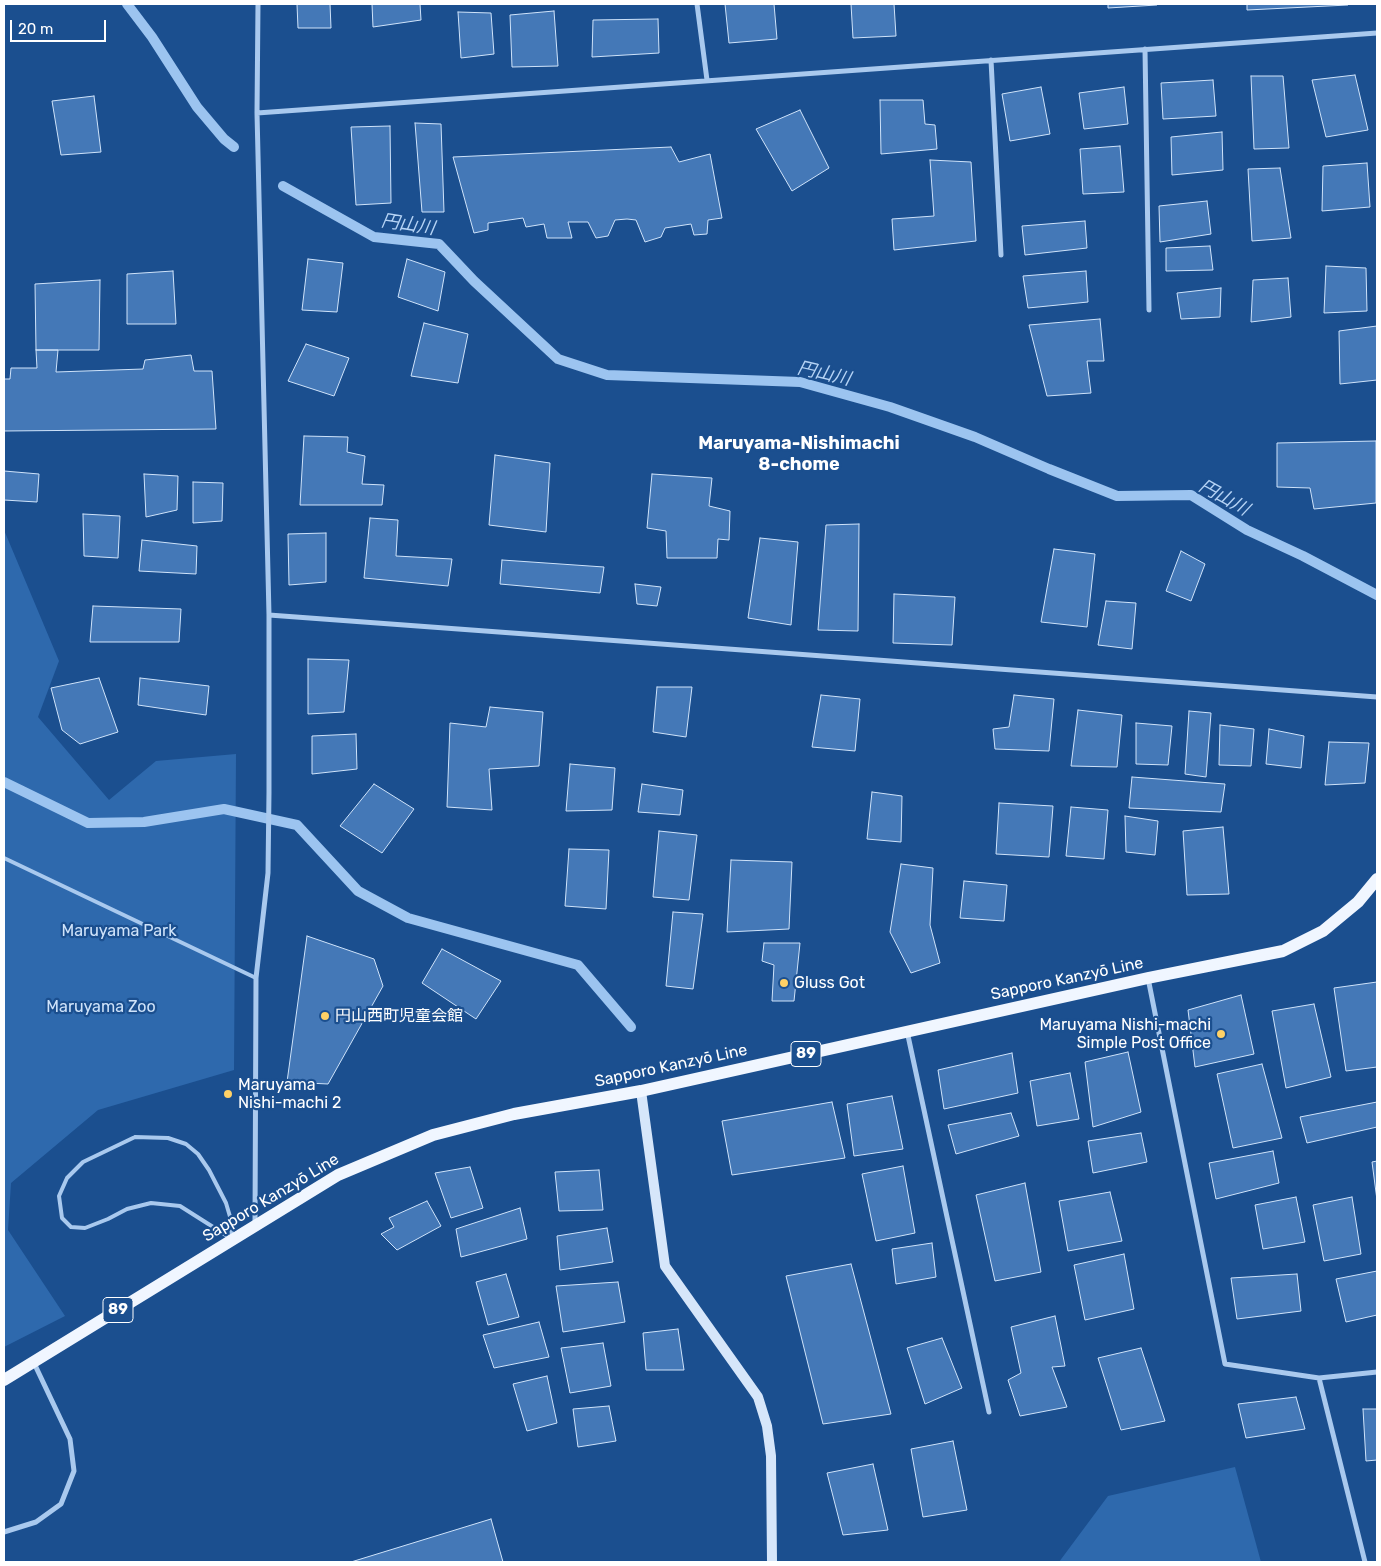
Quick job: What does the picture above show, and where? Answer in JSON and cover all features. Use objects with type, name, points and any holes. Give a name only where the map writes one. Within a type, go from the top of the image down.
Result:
[{"type":"main road","name":"Sapporo Kanzyō Line","points":[[4,1380],[255,1224],[338,1175],[433,1135],[514,1114],[641,1091],[1148,978],[1284,950],[1323,931],[1358,902],[1377,879]]},
{"type":"street","points":[[255,1224],[256,978],[268,873],[269,792],[269,615],[257,113],[258,4]]},
{"type":"street","points":[[696,4],[706,80]]},
{"type":"street","points":[[257,113],[1377,33]]},
{"type":"street","points":[[1145,49],[1149,310]]},
{"type":"street","points":[[991,60],[1001,255]]},
{"type":"street","points":[[269,615],[1377,697]]},
{"type":"street","points":[[1148,978],[1225,1364],[1320,1378],[1377,1372]]},
{"type":"street","points":[[907,1031],[989,1412]]},
{"type":"street","points":[[641,1091],[665,1266],[758,1397],[767,1426],[770,1456],[772,1562]]},
{"type":"street","points":[[4,1532],[36,1522],[61,1504],[74,1470],[70,1439],[34,1362]]},
{"type":"street","points":[[1320,1378],[1364,1562]]},
{"type":"lane","points":[[4,858],[256,978]]},
{"type":"lane","points":[[135,1137],[168,1138],[186,1144],[198,1154],[209,1170],[226,1203],[231,1220],[232,1239],[180,1206],[151,1203],[127,1208],[108,1219],[85,1228],[72,1228],[62,1218],[59,1196],[67,1178],[83,1162],[135,1137]]},
{"type":"green space","name":"Maruyama Park","points":[[4,530],[59,661],[38,717],[109,800],[156,761],[236,754],[234,1070],[98,1110],[11,1183],[8,1230],[65,1316],[4,1347]]},
{"type":"green space","points":[[1235,1467],[1261,1562],[1059,1562],[1108,1496]]},
{"type":"building","points":[[297,4],[330,4],[331,28],[298,28]]},
{"type":"building","points":[[372,4],[420,4],[421,20],[373,27]]},
{"type":"building","points":[[725,4],[774,4],[777,39],[729,43]]},
{"type":"building","points":[[851,4],[894,4],[896,36],[853,38]]},
{"type":"building","points":[[1108,4],[1157,4],[1157,5],[1108,8]]},
{"type":"building","points":[[1247,4],[1347,4],[1348,5],[1247,10]]},
{"type":"building","points":[[554,11],[558,66],[512,67],[510,15]]},
{"type":"building","points":[[458,12],[491,13],[494,54],[461,58]]},
{"type":"building","points":[[658,19],[659,53],[592,57],[593,20]]},
{"type":"building","points":[[1355,75],[1368,130],[1326,137],[1312,80]]},
{"type":"building","points":[[1251,76],[1283,76],[1289,148],[1254,149]]},
{"type":"building","points":[[1213,80],[1216,116],[1163,119],[1161,83]]},
{"type":"building","points":[[1041,87],[1050,134],[1010,141],[1002,94]]},
{"type":"building","points":[[1124,87],[1128,124],[1084,129],[1079,93]]},
{"type":"building","points":[[94,96],[101,152],[61,155],[52,101]]},
{"type":"building","points":[[880,100],[923,100],[925,124],[935,125],[937,149],[881,154]]},
{"type":"building","points":[[800,110],[829,168],[792,191],[756,129]]},
{"type":"building","points":[[415,123],[441,124],[444,212],[422,212]]},
{"type":"building","points":[[390,126],[391,203],[356,205],[351,127]]},
{"type":"building","points":[[1222,132],[1223,170],[1172,175],[1171,137]]},
{"type":"building","points":[[1120,146],[1124,192],[1083,194],[1080,149]]},
{"type":"building","points":[[671,147],[679,162],[710,154],[722,218],[708,220],[707,234],[694,235],[691,224],[665,228],[661,237],[645,242],[636,220],[627,219],[615,220],[608,236],[596,238],[588,222],[568,222],[572,238],[547,238],[544,224],[526,227],[523,218],[488,223],[488,230],[474,233],[453,157]]},
{"type":"building","points":[[930,160],[971,162],[976,241],[894,250],[892,219],[934,216]]},
{"type":"building","points":[[1367,163],[1370,207],[1322,211],[1323,166]]},
{"type":"building","points":[[1280,168],[1291,238],[1252,241],[1248,169]]},
{"type":"building","points":[[1207,201],[1211,234],[1160,242],[1159,206]]},
{"type":"building","points":[[1085,221],[1087,248],[1025,255],[1022,226]]},
{"type":"building","points":[[1210,246],[1213,270],[1166,271],[1166,248]]},
{"type":"building","points":[[308,259],[343,263],[337,312],[302,310]]},
{"type":"building","points":[[407,259],[445,272],[438,311],[398,297]]},
{"type":"building","points":[[1326,266],[1366,268],[1367,311],[1324,313]]},
{"type":"building","points":[[173,271],[176,324],[127,324],[127,274]]},
{"type":"building","points":[[1086,271],[1088,302],[1028,308],[1023,276]]},
{"type":"building","points":[[1288,278],[1291,317],[1251,322],[1253,280]]},
{"type":"building","points":[[100,280],[99,350],[36,350],[35,284]]},
{"type":"building","points":[[1221,288],[1220,317],[1181,319],[1177,293]]},
{"type":"building","points":[[1100,319],[1104,361],[1087,361],[1091,393],[1047,396],[1029,325]]},
{"type":"building","points":[[424,323],[468,334],[458,383],[411,376]]},
{"type":"building","points":[[1377,326],[1377,380],[1340,384],[1339,331]]},
{"type":"building","points":[[306,344],[349,358],[334,396],[288,381]]},
{"type":"building","points":[[36,350],[58,350],[56,372],[143,369],[145,360],[191,355],[194,371],[212,371],[216,429],[4,431],[4,379],[10,379],[11,368],[37,368]]},
{"type":"building","points":[[304,436],[348,437],[347,452],[365,456],[362,484],[384,485],[382,505],[300,505]]},
{"type":"building","points":[[1376,441],[1376,503],[1314,509],[1310,488],[1277,487],[1277,443]]},
{"type":"building","points":[[495,455],[550,463],[546,532],[489,525]]},
{"type":"building","points":[[4,471],[39,474],[37,502],[4,500]]},
{"type":"building","points":[[144,474],[178,476],[177,510],[146,517]]},
{"type":"building","points":[[652,474],[712,478],[709,506],[730,511],[729,540],[718,539],[717,558],[667,558],[666,531],[647,528]]},
{"type":"building","points":[[193,482],[223,483],[222,521],[193,523]]},
{"type":"building","points":[[83,514],[120,516],[118,558],[84,556]]},
{"type":"building","points":[[370,518],[398,520],[396,556],[452,559],[448,586],[364,578]]},
{"type":"building","points":[[859,524],[858,631],[818,630],[826,525]]},
{"type":"building","points":[[326,533],[326,582],[289,585],[288,534]]},
{"type":"building","points":[[760,538],[798,542],[791,625],[748,618]]},
{"type":"building","points":[[142,540],[197,546],[196,574],[139,571]]},
{"type":"building","points":[[1054,549],[1095,554],[1087,627],[1041,622]]},
{"type":"building","points":[[1181,551],[1205,564],[1191,601],[1166,591]]},
{"type":"building","points":[[502,560],[604,567],[600,593],[500,584]]},
{"type":"building","points":[[635,584],[661,587],[657,606],[637,604]]},
{"type":"building","points":[[894,594],[955,597],[952,645],[893,643]]},
{"type":"building","points":[[1106,601],[1136,603],[1132,649],[1098,645]]},
{"type":"building","points":[[93,606],[181,609],[179,642],[90,642]]},
{"type":"building","points":[[308,659],[349,660],[344,712],[308,714]]},
{"type":"building","points":[[99,678],[118,732],[80,744],[62,730],[51,688]]},
{"type":"building","points":[[140,678],[209,686],[206,715],[138,705]]},
{"type":"building","points":[[657,687],[692,687],[686,737],[653,732]]},
{"type":"building","points":[[821,695],[860,699],[855,751],[812,747]]},
{"type":"building","points":[[1014,695],[1054,699],[1049,751],[995,749],[993,729],[1009,727]]},
{"type":"building","points":[[490,707],[543,712],[539,766],[489,769],[492,810],[447,807],[450,723],[486,727]]},
{"type":"building","points":[[1078,710],[1122,715],[1117,767],[1071,766]]},
{"type":"building","points":[[1189,711],[1211,713],[1206,777],[1185,774]]},
{"type":"building","points":[[1136,723],[1172,726],[1168,765],[1136,764]]},
{"type":"building","points":[[1220,725],[1254,729],[1251,766],[1219,765]]},
{"type":"building","points":[[1269,729],[1304,736],[1301,768],[1266,764]]},
{"type":"building","points":[[356,734],[357,769],[312,774],[312,736]]},
{"type":"building","points":[[1329,742],[1369,743],[1365,783],[1325,785]]},
{"type":"building","points":[[570,764],[615,768],[612,810],[566,811]]},
{"type":"building","points":[[1132,777],[1225,784],[1221,812],[1129,808]]},
{"type":"building","points":[[374,784],[414,809],[382,853],[340,826]]},
{"type":"building","points":[[642,784],[683,790],[680,815],[638,812]]},
{"type":"building","points":[[872,792],[902,796],[901,842],[867,839]]},
{"type":"building","points":[[999,803],[1053,806],[1049,857],[996,854]]},
{"type":"building","points":[[1071,807],[1108,810],[1104,859],[1066,856]]},
{"type":"building","points":[[1125,816],[1158,821],[1155,855],[1126,852]]},
{"type":"building","points":[[1223,827],[1229,894],[1187,895],[1183,831]]},
{"type":"building","points":[[659,831],[697,835],[689,900],[653,897]]},
{"type":"building","points":[[569,849],[609,850],[606,909],[565,906]]},
{"type":"building","points":[[731,860],[792,862],[789,929],[727,932]]},
{"type":"building","points":[[901,864],[933,868],[930,925],[940,963],[911,973],[890,932]]},
{"type":"building","points":[[964,881],[1007,885],[1004,921],[960,918]]},
{"type":"building","points":[[673,912],[703,914],[693,989],[666,986]]},
{"type":"building","points":[[307,936],[374,959],[383,986],[328,1084],[287,1082]]},
{"type":"building","points":[[764,943],[800,943],[794,1001],[772,1001],[774,965],[762,961]]},
{"type":"building","points":[[442,949],[501,981],[476,1019],[422,983]]},
{"type":"building","points":[[1377,982],[1377,1067],[1346,1071],[1334,988]]},
{"type":"building","points":[[1241,995],[1254,1054],[1195,1067],[1188,1010]]},
{"type":"building","points":[[1314,1004],[1331,1077],[1286,1088],[1272,1011]]},
{"type":"building","points":[[1128,1052],[1141,1112],[1093,1127],[1085,1062]]},
{"type":"building","points":[[1012,1053],[1018,1093],[944,1109],[938,1070]]},
{"type":"building","points":[[1262,1064],[1282,1138],[1233,1148],[1217,1074]]},
{"type":"building","points":[[1070,1073],[1079,1119],[1037,1126],[1030,1081]]},
{"type":"building","points":[[892,1096],[903,1149],[854,1156],[847,1104]]},
{"type":"building","points":[[832,1102],[845,1158],[732,1175],[722,1121]]},
{"type":"building","points":[[1377,1102],[1377,1127],[1307,1143],[1300,1117]]},
{"type":"building","points":[[1011,1113],[1019,1136],[956,1154],[948,1125]]},
{"type":"building","points":[[1141,1133],[1147,1162],[1093,1173],[1088,1141]]},
{"type":"building","points":[[1273,1151],[1279,1183],[1216,1199],[1209,1163]]},
{"type":"building","points":[[1377,1161],[1377,1200],[1372,1162]]},
{"type":"building","points":[[903,1166],[915,1233],[876,1241],[862,1174]]},
{"type":"building","points":[[470,1167],[483,1208],[451,1218],[435,1173]]},
{"type":"building","points":[[599,1170],[603,1210],[559,1211],[555,1172]]},
{"type":"building","points":[[1025,1183],[1041,1272],[995,1281],[976,1195]]},
{"type":"building","points":[[1110,1192],[1122,1241],[1068,1251],[1059,1201]]},
{"type":"building","points":[[1296,1197],[1305,1242],[1263,1249],[1255,1205]]},
{"type":"building","points":[[1352,1197],[1361,1254],[1324,1261],[1313,1205]]},
{"type":"building","points":[[427,1201],[441,1226],[397,1250],[381,1234],[394,1227],[389,1218]]},
{"type":"building","points":[[520,1208],[527,1239],[461,1257],[456,1229]]},
{"type":"building","points":[[607,1228],[613,1262],[560,1270],[557,1236]]},
{"type":"building","points":[[932,1243],[936,1277],[896,1284],[892,1249]]},
{"type":"building","points":[[1124,1254],[1134,1309],[1085,1320],[1074,1265]]},
{"type":"building","points":[[851,1264],[891,1414],[823,1424],[786,1276]]},
{"type":"building","points":[[1377,1271],[1377,1315],[1346,1322],[1336,1279]]},
{"type":"building","points":[[506,1274],[519,1317],[488,1325],[476,1282]]},
{"type":"building","points":[[1297,1274],[1301,1311],[1237,1319],[1231,1278]]},
{"type":"building","points":[[618,1282],[625,1322],[563,1332],[556,1286]]},
{"type":"building","points":[[1055,1316],[1065,1366],[1052,1367],[1067,1407],[1020,1416],[1008,1380],[1021,1373],[1011,1327]]},
{"type":"building","points":[[539,1322],[549,1357],[494,1368],[483,1335]]},
{"type":"building","points":[[678,1329],[684,1370],[646,1370],[643,1333]]},
{"type":"building","points":[[942,1338],[962,1388],[925,1404],[907,1348]]},
{"type":"building","points":[[603,1343],[611,1386],[570,1393],[561,1348]]},
{"type":"building","points":[[1141,1348],[1165,1421],[1121,1430],[1098,1358]]},
{"type":"building","points":[[547,1376],[557,1423],[527,1431],[513,1384]]},
{"type":"building","points":[[1296,1397],[1305,1429],[1246,1438],[1238,1404]]},
{"type":"building","points":[[609,1406],[616,1441],[578,1447],[573,1409]]},
{"type":"building","points":[[1363,1409],[1377,1409],[1377,1460],[1366,1461]]},
{"type":"building","points":[[953,1441],[967,1510],[923,1517],[911,1449]]},
{"type":"building","points":[[873,1464],[888,1530],[843,1535],[827,1473]]},
{"type":"building","points":[[491,1519],[503,1562],[351,1562]]},
{"type":"waterway","name":"円山川","points":[[127,4],[152,37],[197,107],[224,139],[234,147]]},
{"type":"waterway","name":"円山川","points":[[283,186],[374,237],[439,244],[474,281],[558,359],[607,375],[800,382],[890,407],[975,437],[1117,496],[1191,495],[1247,530],[1303,556],[1377,595]]},
{"type":"waterway","points":[[4,782],[88,823],[144,822],[224,809],[297,825],[358,891],[408,918],[578,965],[631,1027]]},
{"type":"place","name":"Gluss Got","points":[[784,983]]},
{"type":"place","name":"円山西町児童会館","points":[[325,1016]]},
{"type":"place","name":"Maruyama Nishi-machi Simple Post Office","points":[[1221,1034]]},
{"type":"place","name":"Maruyama Nishi-machi 2","points":[[228,1094]]},
{"type":"district","name":"Maruyama-Nishimachi 8-chome","points":[[799,454]]},
{"type":"park label","name":"Maruyama Zoo","points":[[101,1007]]}]
